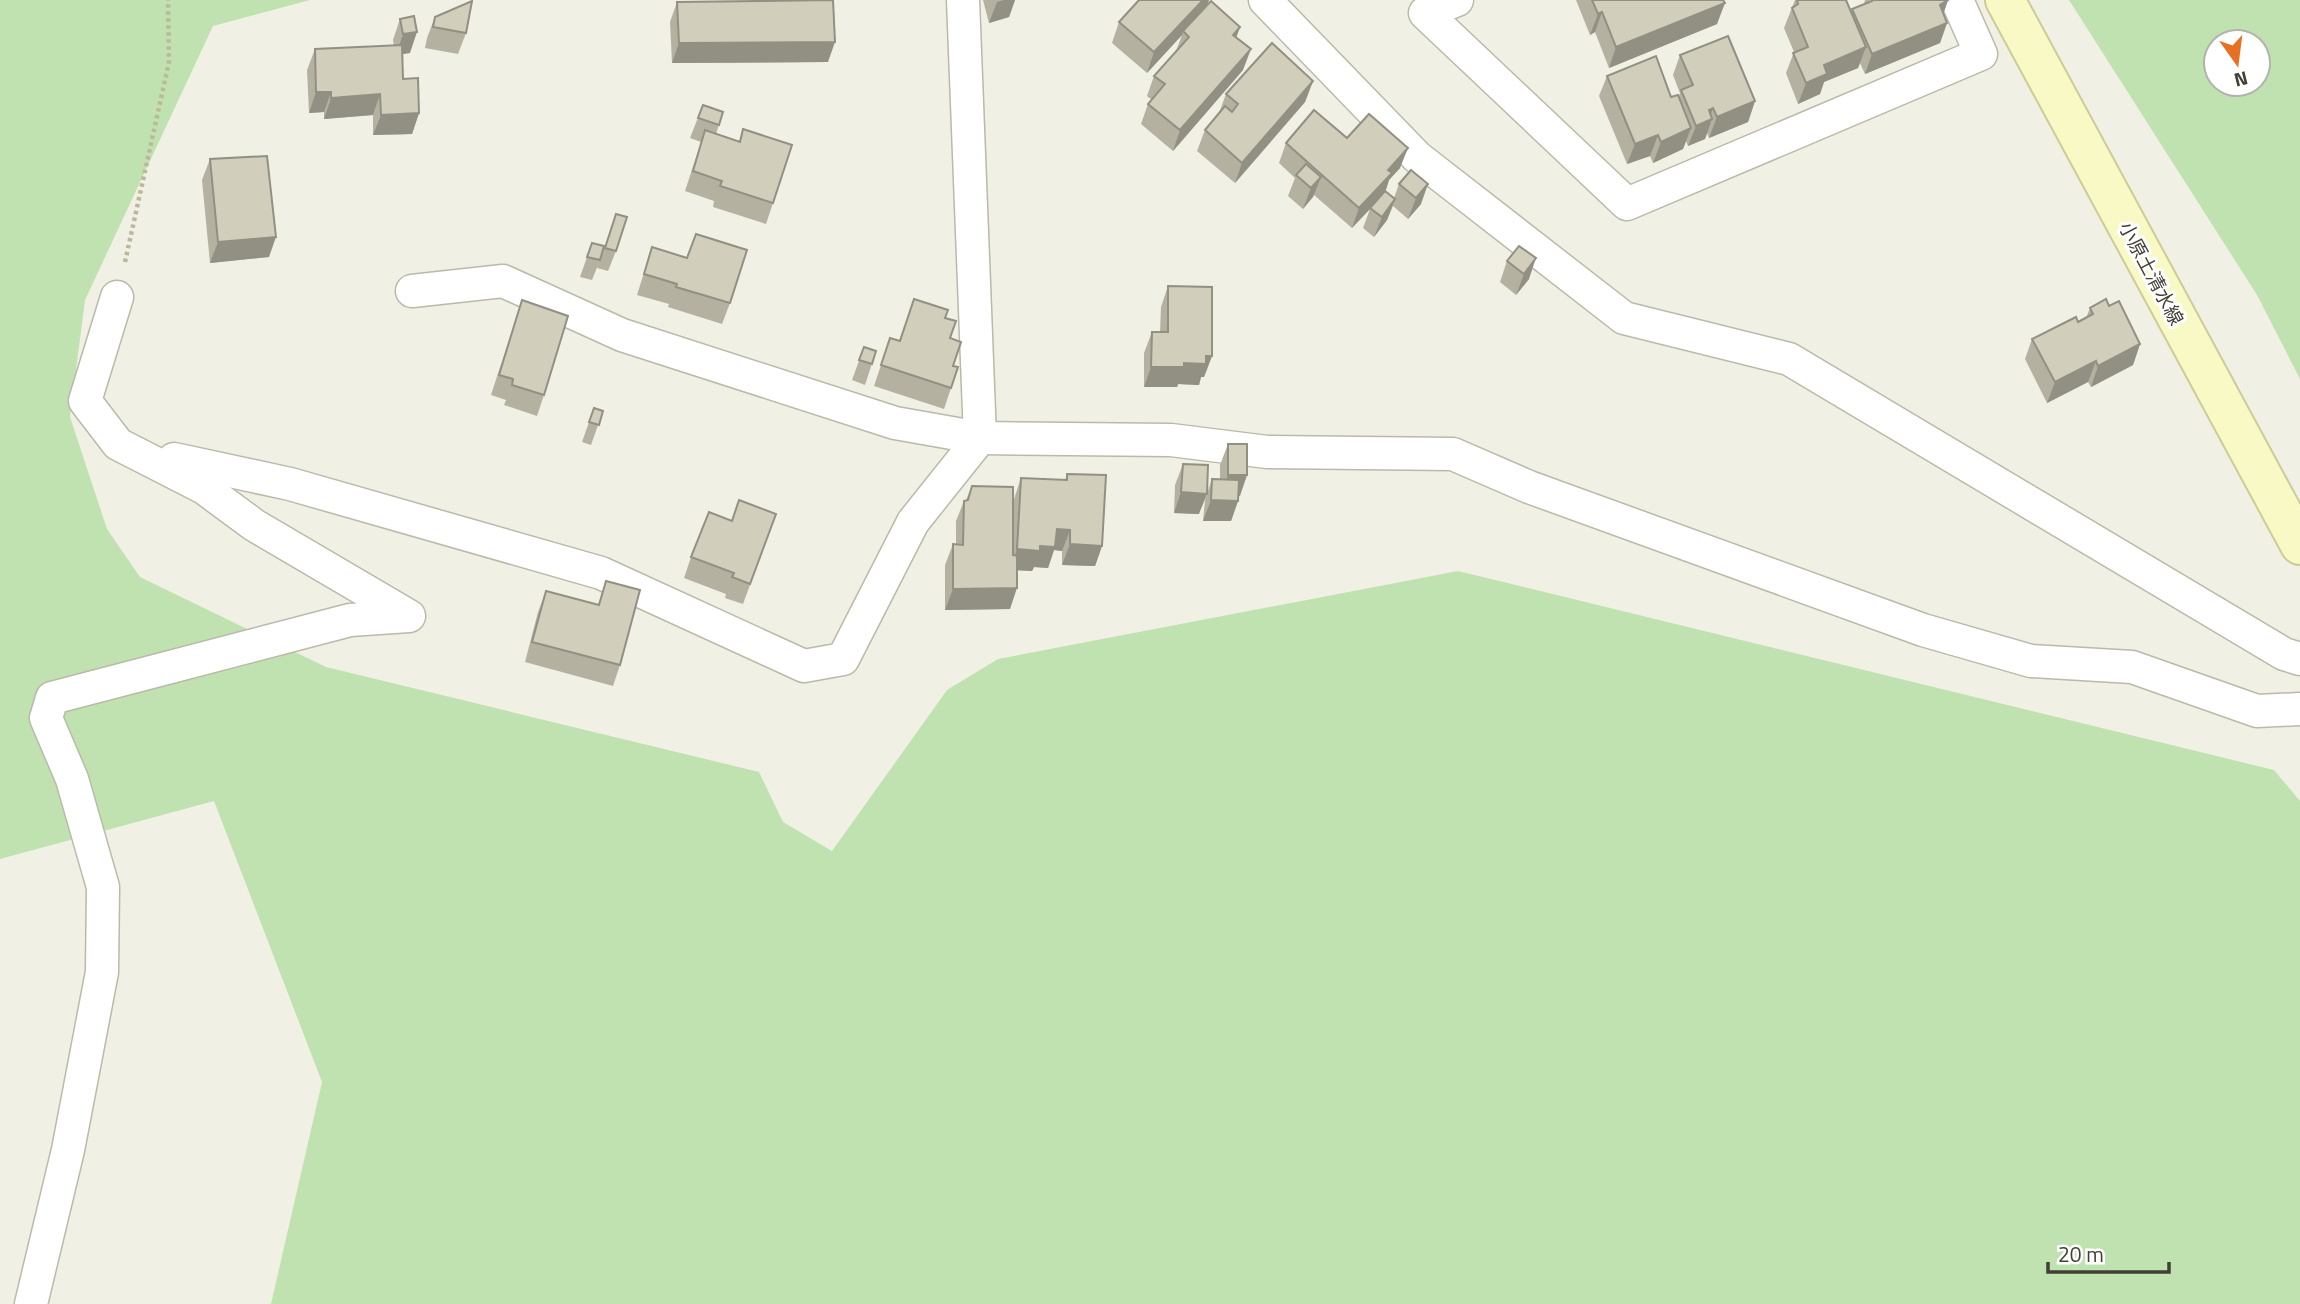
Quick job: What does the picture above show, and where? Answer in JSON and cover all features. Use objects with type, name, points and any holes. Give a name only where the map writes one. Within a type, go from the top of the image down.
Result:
[{"type":"main road","name":"小原土清水線","points":[[2005,0],[2300,545]]},
{"type":"street","points":[[118,444],[203,467],[290,484],[601,573],[804,666],[843,659],[913,522],[980,438],[962,0]]},
{"type":"street","points":[[1265,0],[1417,157],[1623,318],[1789,359],[2134,566],[2284,654],[2300,659]]},
{"type":"street","points":[[1457,0],[1424,13],[1627,204],[1981,54],[1957,0]]},
{"type":"street","points":[[412,291],[503,281],[622,335],[895,423],[980,438],[1171,439],[1267,452],[1453,454],[1529,487],[1923,630],[2031,661],[2132,667],[2257,711],[2300,709]]},
{"type":"street","points":[[31,1304],[68,1150],[102,972],[103,887],[72,779],[46,718],[52,698],[350,620],[409,616],[254,524],[204,488],[118,444],[85,401],[117,297]]},
{"type":"path","points":[[117,297],[169,62],[168,0]]},
{"type":"green space","points":[[0,0],[310,0],[213,26],[85,300],[70,417],[107,529],[140,577],[326,667],[759,772],[783,822],[832,851],[947,690],[998,659],[1458,571],[2274,770],[2300,801],[2300,1304],[271,1304],[322,1082],[214,801],[0,859]]},
{"type":"green space","points":[[2069,0],[2300,0],[2300,379],[2257,295]]},
{"type":"building","points":[[833,0],[835,42],[679,43],[677,2]]},
{"type":"building","points":[[1139,0],[1203,0],[1154,52],[1119,22]]},
{"type":"building","points":[[1592,0],[1723,0],[1725,3],[1616,47],[1602,12],[1598,14]]},
{"type":"building","points":[[1797,0],[1846,0],[1866,47],[1824,65],[1827,74],[1806,83],[1793,53],[1808,47],[1792,8],[1798,4]]},
{"type":"building","points":[[1872,0],[1948,0],[1940,5],[1947,23],[1872,54],[1852,9]]},
{"type":"building","points":[[472,1],[466,33],[433,27],[435,17]]},
{"type":"building","points":[[1211,1],[1240,27],[1233,35],[1251,49],[1180,130],[1148,104],[1165,84],[1154,76],[1189,37],[1183,31]]},
{"type":"building","points":[[414,16],[417,32],[403,34],[400,19]]},
{"type":"building","points":[[1728,36],[1755,101],[1717,117],[1713,108],[1709,110],[1712,119],[1696,126],[1681,90],[1693,85],[1680,55]]},
{"type":"building","points":[[1272,43],[1313,81],[1242,163],[1205,130],[1225,106],[1232,112],[1238,104],[1226,94]]},
{"type":"building","points":[[402,45],[403,79],[418,78],[419,113],[381,115],[380,94],[331,98],[331,92],[316,92],[315,49]]},
{"type":"building","points":[[1656,56],[1671,97],[1678,95],[1691,128],[1661,142],[1658,135],[1635,144],[1607,76]]},
{"type":"building","points":[[703,105],[723,112],[719,125],[698,118]]},
{"type":"building","points":[[1314,110],[1347,138],[1369,114],[1408,148],[1388,170],[1392,173],[1359,208],[1286,143]]},
{"type":"building","points":[[743,129],[792,145],[773,203],[720,186],[722,181],[693,171],[705,130],[740,142]]},
{"type":"building","points":[[267,156],[276,237],[218,242],[210,159]]},
{"type":"building","points":[[1306,164],[1321,177],[1311,188],[1296,175]]},
{"type":"building","points":[[1411,170],[1428,184],[1416,198],[1399,184]]},
{"type":"building","points":[[1385,191],[1395,199],[1382,217],[1370,208]]},
{"type":"building","points":[[616,214],[627,217],[616,251],[605,248]]},
{"type":"building","points":[[696,234],[747,250],[730,303],[644,274],[652,247],[687,258]]},
{"type":"building","points":[[592,243],[604,246],[600,260],[587,257]]},
{"type":"building","points":[[1519,246],[1536,258],[1524,274],[1507,261]]},
{"type":"building","points":[[1168,286],[1212,287],[1212,356],[1206,356],[1206,364],[1184,363],[1184,367],[1151,367],[1152,332],[1168,332]]},
{"type":"building","points":[[914,299],[948,310],[945,318],[956,321],[950,338],[961,342],[953,366],[958,367],[951,388],[881,365],[890,338],[900,341]]},
{"type":"building","points":[[2106,299],[2109,306],[2119,301],[2140,344],[2098,366],[2096,361],[2055,382],[2032,339],[2076,317],[2078,322],[2093,314],[2090,308]]},
{"type":"building","points":[[522,300],[568,316],[544,395],[512,385],[513,379],[499,375]]},
{"type":"building","points":[[864,347],[876,351],[872,364],[859,360]]},
{"type":"building","points":[[594,408],[603,411],[599,425],[589,422]]},
{"type":"building","points":[[1228,444],[1247,444],[1247,475],[1228,475]]},
{"type":"building","points":[[1183,464],[1208,465],[1207,494],[1181,492]]},
{"type":"building","points":[[1067,474],[1106,475],[1102,546],[1070,544],[1070,530],[1057,529],[1055,547],[1040,546],[1040,551],[1017,549],[1021,478],[1067,480]]},
{"type":"building","points":[[1212,479],[1239,480],[1238,501],[1211,500]]},
{"type":"building","points":[[972,486],[1013,487],[1013,555],[1017,556],[1017,588],[953,589],[953,544],[963,545],[964,501],[968,500]]},
{"type":"building","points":[[739,500],[776,514],[750,584],[732,577],[734,573],[691,557],[709,512],[732,521]]},
{"type":"building","points":[[606,581],[640,590],[620,665],[532,642],[546,591],[599,605]]}]
